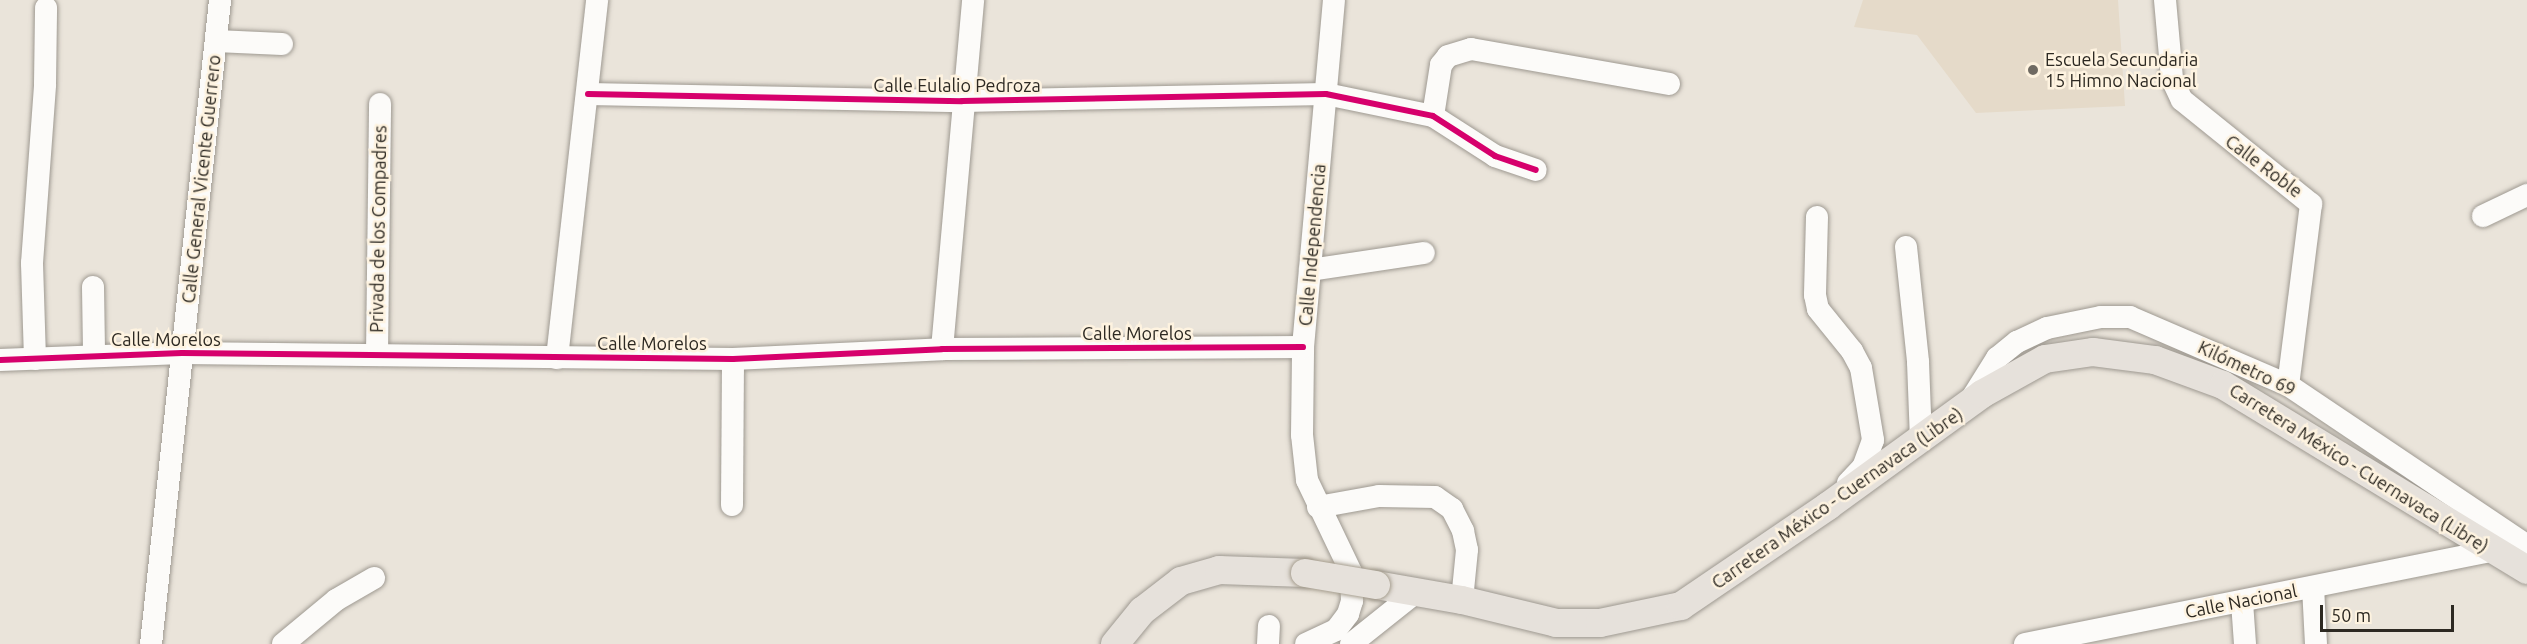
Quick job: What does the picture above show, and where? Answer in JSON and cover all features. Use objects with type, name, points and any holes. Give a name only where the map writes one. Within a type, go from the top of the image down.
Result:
[{"type":"main road","name":"Carretera México - Cuernavaca (Libre)","points":[[1115,644],[1142,611],[1181,581],[1219,570],[1305,573],[1462,600],[1556,623],[1600,623],[1642,617],[1680,606],[1715,585],[1966,407],[2025,368],[2078,353],[2126,354],[2188,369],[2267,409],[2494,551],[2526,552]]},
{"type":"street","name":"Calle General Vicente Guerrero","points":[[151,644],[220,0]]},
{"type":"street","points":[[556,358],[597,0]]},
{"type":"street","points":[[942,349],[962,101],[973,0]]},
{"type":"street","name":"Calle Independencia","points":[[1306,644],[1336,630],[1348,614],[1352,601],[1351,572],[1317,507],[1307,480],[1302,435],[1303,347],[1335,0]]},
{"type":"street","name":"Calle Roble","points":[[2165,0],[2172,79],[2182,100],[2311,204],[2288,385]]},
{"type":"street","points":[[35,359],[32,263],[45,84],[46,8]]},
{"type":"street","points":[[216,41],[282,44]]},
{"type":"street","points":[[1432,117],[1441,65],[1448,56],[1472,49],[1669,84]]},
{"type":"street","name":"Calle Eulalio Pedroza","points":[[588,94],[962,101],[1326,94],[1432,117],[1495,156],[1536,170]]},
{"type":"street","name":"Privada de los Compadres","points":[[377,355],[380,104]]},
{"type":"street","points":[[2483,216],[2527,195]]},
{"type":"street","points":[[1817,217],[1815,295],[1818,309],[1852,351],[1860,368],[1873,440],[1863,467],[1828,506]]},
{"type":"street","points":[[1906,246],[1918,362],[1921,439]]},
{"type":"street","points":[[1310,270],[1424,253]]},
{"type":"street","points":[[93,286],[94,354]]},
{"type":"street","name":"Kilómetro 69","points":[[1966,407],[1996,358],[2017,342],[2047,328],[2101,317],[2130,317],[2288,385],[2526,552]]},
{"type":"street","name":"Calle Morelos","points":[[0,360],[94,354],[182,353],[733,359],[942,349],[1303,347]]},
{"type":"street","points":[[732,505],[733,359]]},
{"type":"street","points":[[1317,507],[1379,496],[1435,497],[1452,509],[1463,531],[1467,550],[1462,600]]},
{"type":"street","name":"Calle Nacional","points":[[2025,644],[2073,639],[2494,551]]},
{"type":"street","points":[[284,644],[336,600],[374,578]]},
{"type":"street","points":[[2313,587],[2316,644]]},
{"type":"street","points":[[1351,644],[1415,593]]},
{"type":"street","points":[[2242,602],[2245,644]]},
{"type":"shaded area","name":"Escuela Secundaria 15 Himno Nacional","points":[[1863,0],[2118,0],[2125,106],[1976,113],[1917,35],[1854,27]]},
{"type":"cycle path","points":[[588,94],[962,101],[1326,94],[1433,116],[1495,156],[1536,170]]},
{"type":"cycle path","points":[[0,360],[182,353],[733,359],[942,349],[1303,347]]},
{"type":"place","name":"Escuela Secundaria 15 Himno Nacional","points":[[2033,70]]}]
